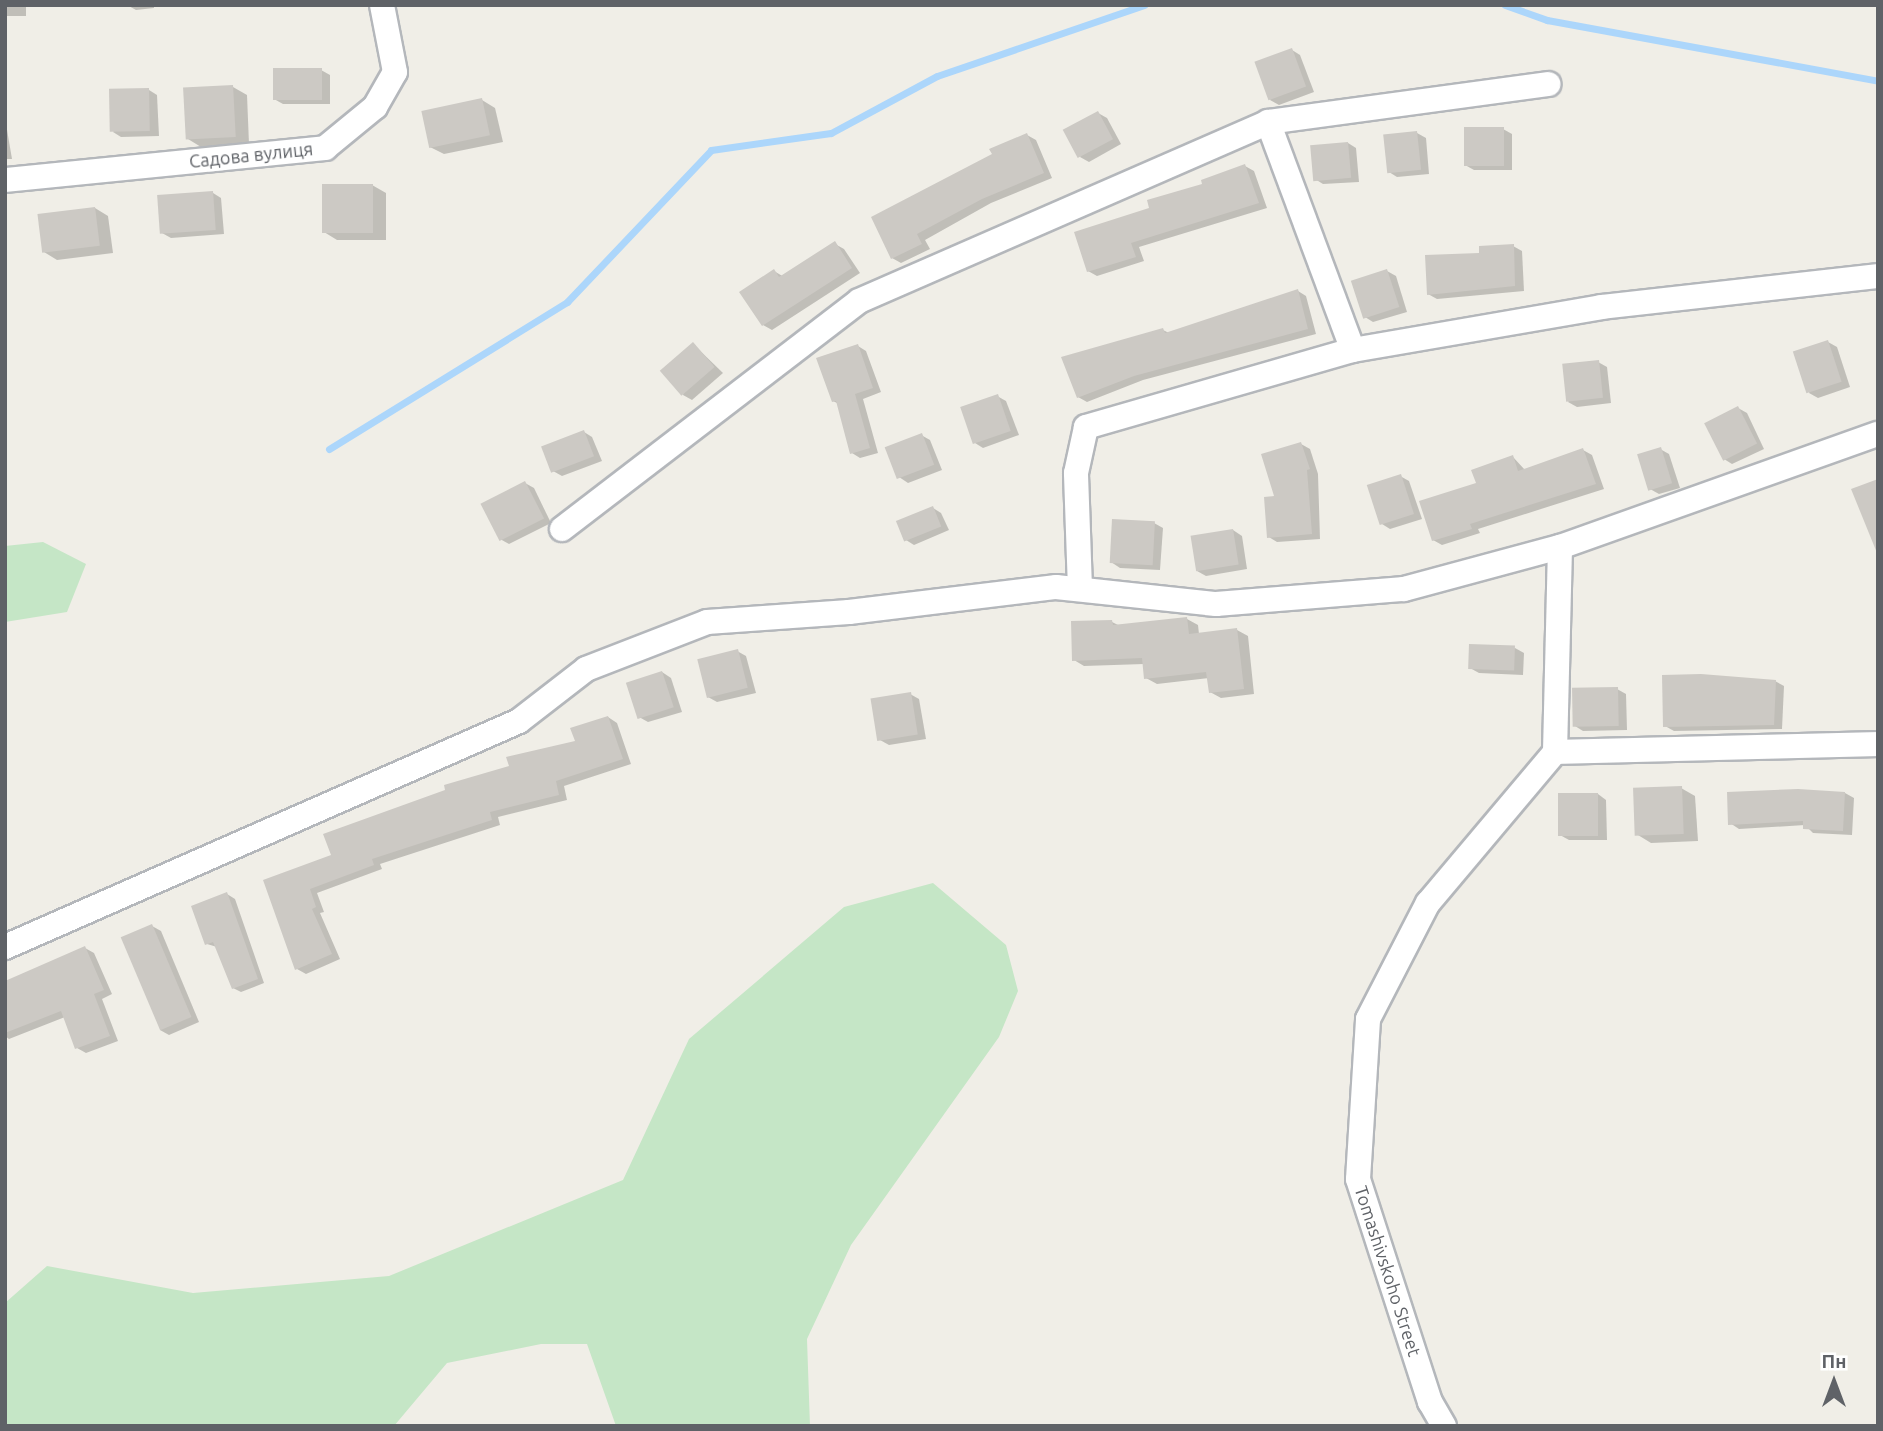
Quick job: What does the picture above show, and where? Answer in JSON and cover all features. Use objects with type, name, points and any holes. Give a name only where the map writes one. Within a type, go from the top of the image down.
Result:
[{"type":"street","name":"Садова вулиця","points":[[5,180],[325,148],[375,107],[395,72],[382,5]]},
{"type":"street","points":[[562,529],[859,301],[1268,122],[1548,85]]},
{"type":"street","points":[[1268,122],[1353,350]]},
{"type":"street","points":[[1080,589],[1076,473],[1086,427],[1353,350],[1601,307],[1878,276]]},
{"type":"street","points":[[5,947],[519,721],[586,669],[706,622],[849,612],[1056,587],[1216,604],[1404,589],[1560,547],[1878,434]]},
{"type":"street","points":[[1560,547],[1555,751],[1878,744]]},
{"type":"street","name":"Tomashivskoho Street","points":[[1444,1426],[1430,1402],[1358,1179],[1367,1019],[1428,903],[1555,751]]},
{"type":"green space","points":[[43,542],[86,564],[67,612],[5,622],[5,546]]},
{"type":"green space","points":[[933,883],[1006,945],[1018,991],[999,1037],[851,1245],[807,1339],[810,1426],[616,1426],[587,1344],[541,1344],[447,1363],[394,1426],[5,1426],[5,1303],[47,1266],[193,1293],[389,1276],[623,1180],[689,1039],[844,907]]},
{"type":"building","points":[[1292,48],[1306,87],[1268,100],[1254,62]]},
{"type":"building","points":[[273,68],[322,68],[322,100],[273,100]]},
{"type":"building","points":[[233,85],[236,137],[186,140],[183,88]]},
{"type":"building","points":[[149,88],[150,131],[110,132],[109,89]]},
{"type":"building","points":[[482,98],[490,135],[429,148],[421,111]]},
{"type":"building","points":[[1098,111],[1113,139],[1078,158],[1063,130]]},
{"type":"building","points":[[1464,127],[1504,127],[1504,166],[1464,166]]},
{"type":"building","points":[[1417,131],[1421,170],[1387,173],[1383,135]]},
{"type":"building","points":[[1027,133],[1044,173],[982,199],[917,234],[922,244],[891,259],[871,217],[992,154],[989,149]]},
{"type":"building","points":[[1348,142],[1351,178],[1313,181],[1310,145]]},
{"type":"building","points":[[1245,164],[1259,203],[1131,243],[1136,257],[1087,272],[1074,232],[1149,208],[1147,200],[1202,184],[1201,180]]},
{"type":"building","points":[[322,184],[373,184],[373,233],[322,233]]},
{"type":"building","points":[[213,191],[216,230],[160,234],[157,195]]},
{"type":"building","points":[[95,207],[100,246],[42,253],[37,214]]},
{"type":"building","points":[[835,241],[852,268],[762,326],[739,292],[774,269],[779,277]]},
{"type":"building","points":[[1514,244],[1515,286],[1427,295],[1425,255],[1479,253],[1479,246]]},
{"type":"building","points":[[1387,269],[1399,307],[1363,319],[1351,281]]},
{"type":"building","points":[[1298,289],[1308,329],[1134,376],[1077,398],[1061,357],[1163,328],[1165,333]]},
{"type":"building","points":[[1828,340],[1842,382],[1806,393],[1793,351]]},
{"type":"building","points":[[693,342],[715,367],[681,396],[660,371]]},
{"type":"building","points":[[858,344],[873,388],[855,394],[870,448],[850,454],[836,401],[832,402],[816,358]]},
{"type":"building","points":[[1599,360],[1603,398],[1566,402],[1562,364]]},
{"type":"building","points":[[998,394],[1011,431],[973,444],[960,407]]},
{"type":"building","points":[[1738,406],[1757,443],[1723,461],[1704,423]]},
{"type":"building","points":[[584,430],[594,456],[551,473],[541,446]]},
{"type":"building","points":[[922,433],[934,465],[897,479],[885,447]]},
{"type":"building","points":[[1301,442],[1310,469],[1307,470],[1312,534],[1267,538],[1264,497],[1274,496],[1261,454]]},
{"type":"building","points":[[1661,447],[1672,483],[1648,491],[1637,454]]},
{"type":"building","points":[[1583,448],[1596,484],[1470,524],[1472,529],[1432,541],[1419,501],[1476,483],[1471,470],[1513,455],[1518,471]]},
{"type":"building","points":[[1401,474],[1414,514],[1380,525],[1367,485]]},
{"type":"building","points":[[1878,479],[1878,553],[1877,553],[1851,489]]},
{"type":"building","points":[[525,481],[544,518],[500,541],[480,504]]},
{"type":"building","points":[[933,506],[941,526],[904,541],[896,521]]},
{"type":"building","points":[[1112,519],[1155,521],[1153,565],[1110,563]]},
{"type":"building","points":[[1233,529],[1239,565],[1196,571],[1191,536]]},
{"type":"building","points":[[1187,617],[1189,634],[1237,628],[1244,689],[1209,693],[1206,672],[1144,679],[1142,658],[1072,661],[1071,621],[1112,620],[1113,625]]},
{"type":"building","points":[[1469,644],[1515,646],[1514,671],[1468,669]]},
{"type":"building","points":[[738,649],[748,688],[707,698],[697,659]]},
{"type":"building","points":[[662,671],[674,707],[638,719],[626,683]]},
{"type":"building","points":[[1701,674],[1776,680],[1774,725],[1663,727],[1662,675]]},
{"type":"building","points":[[1618,687],[1619,726],[1573,727],[1572,688]]},
{"type":"building","points":[[911,692],[918,734],[877,741],[871,698]]},
{"type":"building","points":[[608,716],[623,759],[556,781],[559,795],[490,812],[492,820],[372,859],[374,865],[310,889],[316,907],[312,909],[332,954],[295,970],[263,880],[331,855],[323,834],[445,790],[444,785],[509,766],[506,757],[575,741],[570,728]]},
{"type":"building","points":[[1682,786],[1684,834],[1635,836],[1633,788]]},
{"type":"building","points":[[1798,789],[1845,792],[1843,831],[1803,829],[1803,821],[1728,825],[1727,792]]},
{"type":"building","points":[[1558,793],[1598,793],[1598,836],[1558,836]]},
{"type":"building","points":[[227,892],[258,979],[232,989],[213,942],[205,945],[191,906]]},
{"type":"building","points":[[152,924],[191,1017],[160,1030],[121,937]]},
{"type":"building","points":[[85,946],[104,990],[94,994],[110,1036],[75,1049],[61,1011],[5,1033],[5,981]]},
{"type":"waterway","points":[[329,449],[567,302],[711,150],[831,133],[937,76],[1144,5]]},
{"type":"waterway","points":[[1505,5],[1547,20],[1878,81]]}]
